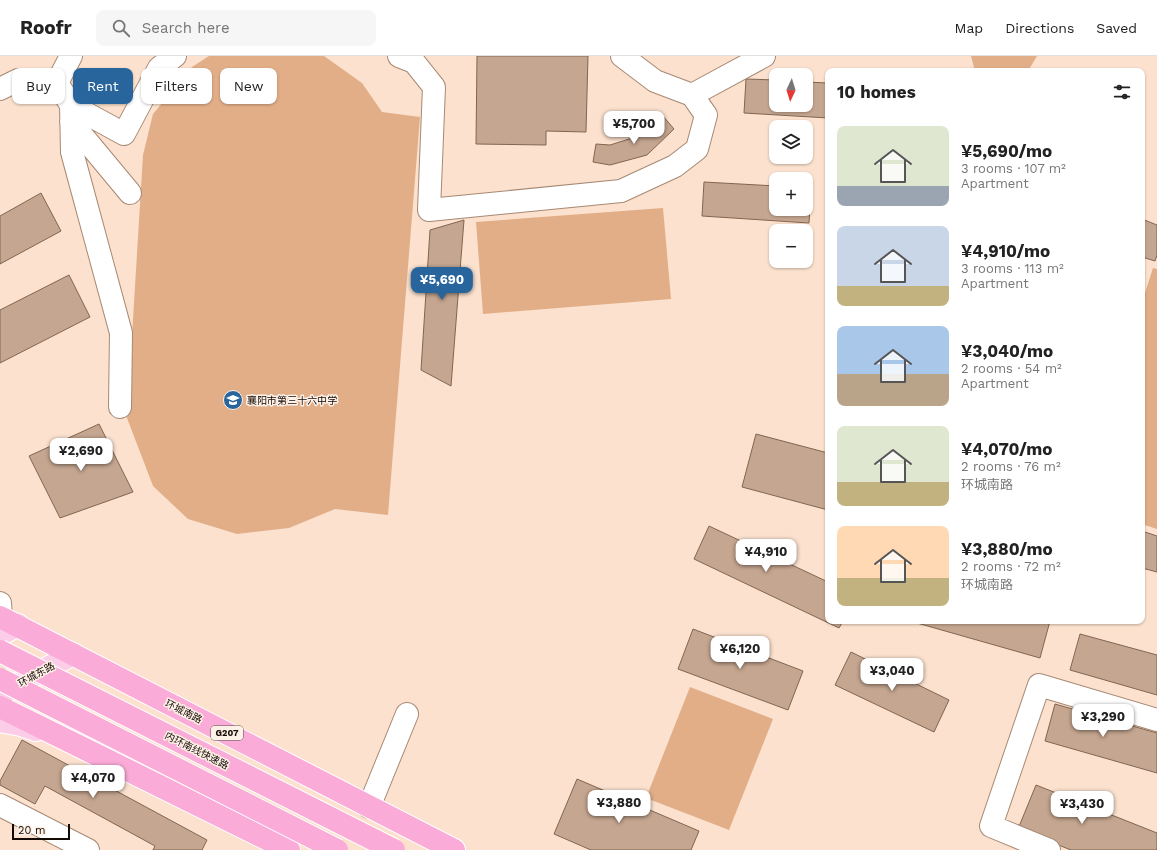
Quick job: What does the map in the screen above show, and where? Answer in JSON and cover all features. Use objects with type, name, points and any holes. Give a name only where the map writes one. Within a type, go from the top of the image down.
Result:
[{"type":"highway","name":"环城南路","points":[[4,620],[454,850]]},
{"type":"highway","name":"内环南线快速路","points":[[0,651],[394,850]]},
{"type":"highway","points":[[0,679],[337,850]]},
{"type":"highway","points":[[0,706],[289,850]]},
{"type":"main road","name":"环城东路","points":[[0,694],[73,654]]},
{"type":"main road","points":[[0,721],[21,725],[74,743]]},
{"type":"lane","points":[[65,68],[71,56]]},
{"type":"lane","points":[[71,113],[124,134],[159,68],[176,56]]},
{"type":"lane","points":[[399,56],[414,62],[434,86],[429,210],[621,191],[675,166],[697,149],[706,115],[692,96],[655,81],[622,56]]},
{"type":"lane","points":[[692,96],[764,56]]},
{"type":"lane","points":[[0,89],[12,83]]},
{"type":"lane","points":[[65,100],[71,113],[130,193]]},
{"type":"lane","points":[[71,113],[72,152],[121,333],[120,407]]},
{"type":"lane","points":[[1049,850],[991,826],[1039,685],[1157,720]]},
{"type":"lane","points":[[370,807],[407,714]]},
{"type":"lane","points":[[0,805],[88,850]]},
{"type":"shaded area","points":[[209,56],[324,56],[362,83],[382,112],[420,117],[388,515],[335,509],[289,528],[237,534],[188,519],[153,486],[127,418],[143,155],[153,114],[161,104],[212,104],[212,68],[191,68]]},
{"type":"shaded area","points":[[971,56],[1037,56],[1030,68],[974,68]]},
{"type":"shaded area","points":[[663,208],[671,299],[483,314],[476,222]]},
{"type":"shaded area","points":[[1153,268],[1157,269],[1157,529],[1145,525],[1145,293]]},
{"type":"shaded area","points":[[690,687],[773,719],[729,830],[646,798]]},
{"type":"building","points":[[477,56],[588,56],[586,132],[546,131],[546,145],[476,144]]},
{"type":"building","points":[[746,79],[769,80],[769,112],[813,112],[813,82],[825,83],[825,118],[744,113]]},
{"type":"building","points":[[662,115],[674,129],[647,155],[610,165],[593,162],[596,144],[610,145],[642,135]]},
{"type":"building","points":[[704,182],[769,186],[769,216],[809,216],[809,223],[702,216]]},
{"type":"building","points":[[41,193],[61,231],[0,264],[0,216]]},
{"type":"building","points":[[464,220],[451,386],[421,370],[430,230]]},
{"type":"building","points":[[1145,220],[1157,225],[1157,255],[1155,261],[1145,258]]},
{"type":"building","points":[[69,275],[90,317],[0,363],[0,310]]},
{"type":"building","points":[[99,424],[133,492],[60,518],[29,456]]},
{"type":"building","points":[[756,434],[825,452],[825,509],[742,487]]},
{"type":"building","points":[[709,526],[825,581],[825,621],[694,559]]},
{"type":"building","points":[[1145,532],[1157,536],[1157,572],[1145,569]]},
{"type":"building","points":[[831,624],[841,624],[839,628]]},
{"type":"building","points":[[921,624],[1049,624],[1040,658]]},
{"type":"building","points":[[693,629],[803,671],[788,710],[678,669]]},
{"type":"building","points":[[1080,634],[1157,655],[1157,695],[1070,670]]},
{"type":"building","points":[[851,652],[949,700],[934,732],[835,685]]},
{"type":"building","points":[[1055,704],[1157,733],[1157,773],[1045,741]]},
{"type":"building","points":[[22,740],[207,840],[202,850],[153,850],[155,846],[45,786],[35,804],[0,785],[0,781]]},
{"type":"building","points":[[577,779],[699,831],[691,850],[591,850],[554,834]]},
{"type":"building","points":[[1036,785],[1157,833],[1157,850],[1071,850],[1018,829]]},
{"type":"place","name":"襄阳市第三十六中学","points":[[233,400]]}]
